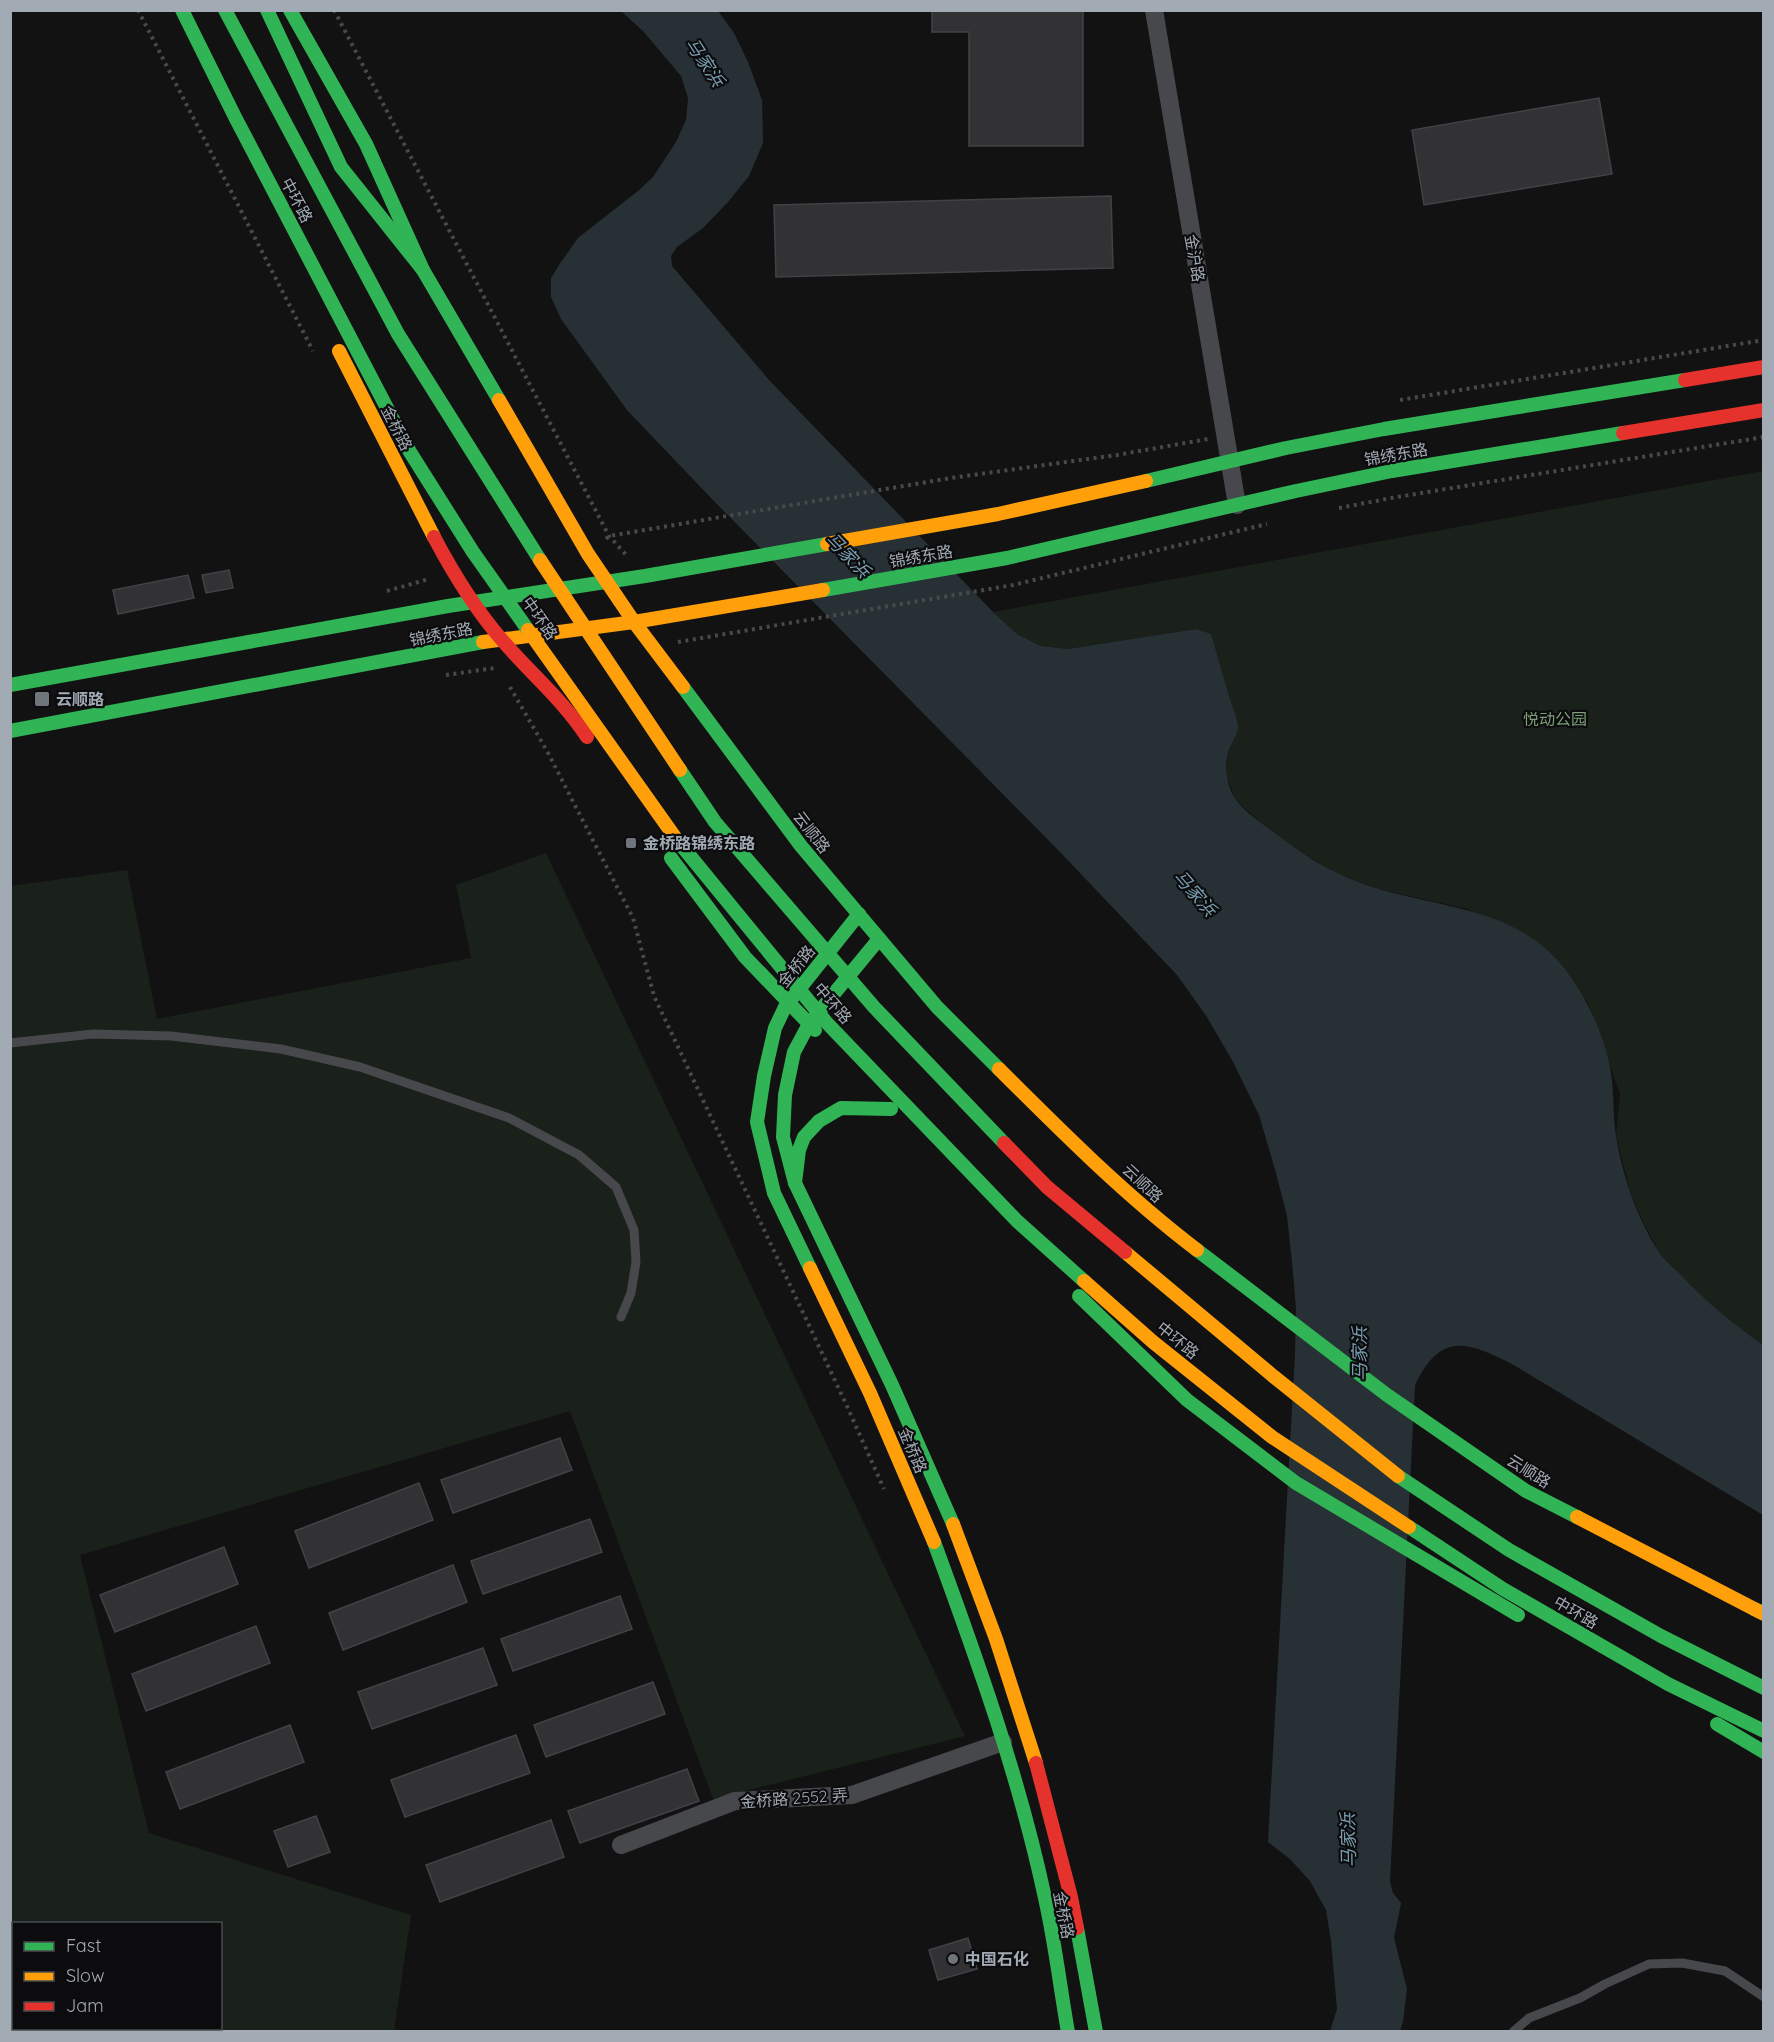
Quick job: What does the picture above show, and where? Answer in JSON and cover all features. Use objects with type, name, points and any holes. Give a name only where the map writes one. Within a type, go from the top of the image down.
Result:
[{"type":"main road","name":"中环路","points":[[182,10],[235,117],[410,452],[473,552],[689,857],[826,1022],[1017,1221],[1153,1342],[1272,1437],[1503,1589],[1668,1684],[1764,1731]]},
{"type":"main road","name":"中环路","points":[[225,10],[398,334],[520,531],[715,822],[874,1007],[1047,1187],[1255,1362],[1403,1480],[1509,1550],[1661,1636],[1764,1688]]},
{"type":"main road","points":[[267,10],[341,166],[423,270]]},
{"type":"main road","points":[[290,10],[366,144],[423,270],[588,554],[634,622]]},
{"type":"main road","name":"金桥路","points":[[334,341],[454,575],[501,639],[576,720],[596,750]]},
{"type":"main road","name":"锦绣东路","points":[[10,686],[448,606],[645,576],[998,514],[1286,448],[1384,429],[1764,367]]},
{"type":"main road","name":"锦绣东路","points":[[10,731],[501,639],[634,622],[1007,558],[1392,471],[1764,410]]},
{"type":"main road","name":"云顺路","points":[[634,622],[801,846],[938,1007],[1026,1096],[1158,1220],[1387,1395],[1526,1491],[1760,1612]]},
{"type":"main road","points":[[663,847],[745,957],[914,1133]]},
{"type":"main road","name":"金桥路","points":[[859,914],[788,1002],[775,1028],[757,1122],[774,1193],[870,1393],[930,1532],[972,1645],[1011,1766],[1044,1898],[1068,2031]]},
{"type":"main road","name":"金桥路","points":[[879,939],[809,1023],[794,1052],[784,1095],[783,1137],[795,1183],[892,1385],[944,1502],[996,1639],[1036,1762],[1071,1897],[1096,2031]]},
{"type":"main road","points":[[795,1183],[799,1150],[804,1137],[819,1121],[841,1108],[891,1109]]},
{"type":"main road","points":[[945,1166],[1187,1400],[1296,1483],[1502,1607],[1675,1698],[1764,1750]]},
{"type":"street","name":"金沪路","points":[[1154,10],[1237,505]]},
{"type":"street","name":"金桥路 2552 弄","points":[[621,1845],[735,1801],[852,1795],[1003,1742]]},
{"type":"lane","points":[[10,1043],[93,1034],[171,1036],[281,1049],[360,1067],[509,1118],[579,1155],[616,1187],[634,1230],[636,1262],[631,1293],[621,1317]]},
{"type":"lane","points":[[1513,2031],[1530,2018],[1580,1998],[1649,1964],[1682,1963],[1725,1971],[1764,1996]]},
{"type":"path","points":[[138,10],[317,357]]},
{"type":"path","points":[[334,10],[609,536],[645,576]]},
{"type":"path","points":[[1333,510],[1397,497],[1764,437]]},
{"type":"path","points":[[609,536],[951,478]]},
{"type":"path","points":[[681,614],[704,639],[1013,585],[1272,523]]},
{"type":"path","points":[[423,568],[428,579],[448,606]]},
{"type":"path","points":[[477,644],[499,668]]},
{"type":"path","points":[[509,686],[548,751],[633,918],[654,996],[846,1404],[887,1497]]},
{"type":"green space","name":"悦动公园","points":[[1763,471],[1763,1345],[1732,1323],[1695,1290],[1661,1255],[1644,1224],[1630,1191],[1616,1136],[1620,1094],[1587,1001],[1468,909],[1387,891],[1338,874],[1296,849],[1236,800],[1226,775],[1228,753],[1238,728],[1196,629],[1068,649],[1041,646],[1017,634],[993,612]]},
{"type":"green space","points":[[546,853],[965,1736],[713,1799],[570,1411],[80,1555],[149,1833],[411,1915],[394,2031],[11,2031],[10,886],[127,870],[157,1019],[471,958],[456,885]]},
{"type":"water","name":"马家浜","points":[[621,11],[718,11],[734,33],[748,62],[762,100],[763,143],[749,176],[728,202],[703,228],[677,247],[671,256],[672,266],[769,380],[993,612],[1017,634],[1041,646],[1068,649],[1196,629],[1211,634],[1238,725],[1227,759],[1227,778],[1237,801],[1254,818],[1316,861],[1349,879],[1389,892],[1474,912],[1527,934],[1550,952],[1578,988],[1607,1053],[1613,1088],[1615,1129],[1622,1166],[1632,1197],[1651,1239],[1664,1258],[1699,1294],[1763,1345],[1763,1515],[1512,1364],[1482,1350],[1457,1346],[1446,1349],[1435,1356],[1415,1385],[1390,1882],[1393,1893],[1401,1903],[1394,1938],[1407,1989],[1400,2031],[1330,2031],[1337,2009],[1326,1910],[1310,1881],[1290,1859],[1268,1842],[1296,1308],[1287,1216],[1259,1115],[1232,1060],[1207,1017],[1177,975],[1060,852],[627,410],[561,319],[551,297],[551,278],[561,262],[578,238],[653,177],[676,142],[686,120],[688,98],[681,76],[643,31]]},
{"type":"building","points":[[932,10],[1083,10],[1083,146],[969,146],[969,32],[932,32]]},
{"type":"building","points":[[1599,98],[1612,174],[1424,205],[1412,130]]},
{"type":"building","points":[[1111,196],[1113,268],[776,277],[774,205]]},
{"type":"building","points":[[229,570],[233,588],[206,593],[202,575]]},
{"type":"building","points":[[188,575],[194,598],[118,614],[113,590]]},
{"type":"building","points":[[560,1438],[572,1470],[453,1513],[441,1480]]},
{"type":"building","points":[[419,1483],[433,1520],[309,1568],[295,1531]]},
{"type":"building","points":[[590,1519],[602,1552],[483,1594],[471,1561]]},
{"type":"building","points":[[224,1547],[238,1584],[115,1632],[100,1595]]},
{"type":"building","points":[[453,1565],[467,1602],[343,1650],[329,1613]]},
{"type":"building","points":[[620,1596],[632,1629],[513,1671],[501,1639]]},
{"type":"building","points":[[256,1626],[270,1663],[146,1711],[132,1674]]},
{"type":"building","points":[[483,1648],[497,1685],[372,1729],[358,1692]]},
{"type":"building","points":[[653,1682],[665,1714],[546,1757],[534,1725]]},
{"type":"building","points":[[290,1725],[304,1762],[180,1809],[166,1772]]},
{"type":"building","points":[[516,1735],[530,1773],[405,1817],[391,1780]]},
{"type":"building","points":[[687,1769],[699,1801],[580,1843],[568,1811]]},
{"type":"building","points":[[316,1816],[330,1852],[288,1867],[274,1831]]},
{"type":"building","points":[[551,1820],[564,1857],[440,1902],[426,1865]]},
{"type":"building","name":"中国石化","points":[[968,1938],[977,1969],[938,1980],[929,1950]]},
{"type":"traffic: fast","points":[[182,10],[235,117],[410,452],[473,552],[528,630]]},
{"type":"traffic: fast","points":[[225,10],[398,334],[540,560]]},
{"type":"traffic: fast","points":[[267,10],[341,167],[423,270],[499,400]]},
{"type":"traffic: fast","points":[[290,10],[366,144],[423,270]]},
{"type":"traffic: fast","points":[[1146,481],[1286,448],[1384,429],[1685,380]]},
{"type":"traffic: fast","points":[[823,590],[1007,558],[1392,471],[1623,433]]},
{"type":"traffic: fast","points":[[10,685],[448,606],[645,576],[827,544]]},
{"type":"traffic: fast","points":[[10,731],[483,642]]},
{"type":"traffic: fast","points":[[683,687],[801,846],[937,1007],[999,1069]]},
{"type":"traffic: fast","points":[[680,770],[715,822],[874,1007],[1004,1143]]},
{"type":"traffic: fast","points":[[677,840],[826,1022],[1017,1221],[1084,1281]]},
{"type":"traffic: fast","points":[[671,858],[745,957],[815,1030]]},
{"type":"traffic: fast","points":[[810,1268],[774,1193],[757,1122],[775,1028],[785,1007],[859,914]]},
{"type":"traffic: fast","points":[[879,939],[809,1024],[794,1052],[785,1095],[783,1137],[795,1183],[892,1385],[953,1524]]},
{"type":"traffic: fast","points":[[795,1183],[799,1150],[804,1137],[819,1121],[841,1108],[891,1109]]},
{"type":"traffic: fast","points":[[1197,1250],[1387,1395],[1526,1491],[1577,1517]]},
{"type":"traffic: fast","points":[[1079,1296],[1187,1400],[1296,1483],[1518,1615]]},
{"type":"traffic: fast","points":[[1398,1476],[1509,1550],[1661,1636],[1764,1688]]},
{"type":"traffic: fast","points":[[1409,1527],[1503,1589],[1668,1684],[1764,1731]]},
{"type":"traffic: fast","points":[[934,1542],[981,1674],[1023,1807],[1049,1915],[1068,2032]]},
{"type":"traffic: fast","points":[[1754,1609],[1764,1613]]},
{"type":"traffic: fast","points":[[1717,1724],[1764,1752]]},
{"type":"traffic: fast","points":[[1077,1928],[1096,2032]]},
{"type":"traffic: slow","points":[[339,351],[434,537]]},
{"type":"traffic: slow","points":[[499,400],[588,554],[634,622],[683,687]]},
{"type":"traffic: slow","points":[[827,544],[998,514],[1146,481]]},
{"type":"traffic: slow","points":[[540,560],[680,770]]},
{"type":"traffic: slow","points":[[483,642],[634,622],[823,590]]},
{"type":"traffic: slow","points":[[528,630],[677,840]]},
{"type":"traffic: slow","points":[[999,1069],[1120,1186],[1197,1250]]},
{"type":"traffic: slow","points":[[1125,1252],[1273,1376],[1398,1476]]},
{"type":"traffic: slow","points":[[810,1268],[870,1393],[934,1542]]},
{"type":"traffic: slow","points":[[1084,1281],[1153,1342],[1272,1437],[1409,1527]]},
{"type":"traffic: slow","points":[[1577,1517],[1764,1614]]},
{"type":"traffic: slow","points":[[953,1524],[996,1639],[1036,1763]]},
{"type":"traffic: jam","points":[[1685,380],[1764,367]]},
{"type":"traffic: jam","points":[[1623,433],[1764,410]]},
{"type":"traffic: jam","points":[[434,537],[457,577],[492,628],[568,711],[587,737]]},
{"type":"traffic: jam","points":[[1004,1143],[1047,1187],[1125,1252]]},
{"type":"traffic: jam","points":[[1036,1763],[1077,1928]]},
{"type":"place","name":"云顺路","points":[[42,699]]},
{"type":"place","name":"金桥路锦绣东路","points":[[631,843]]},
{"type":"place","name":"中国石化","points":[[953,1959]]}]
